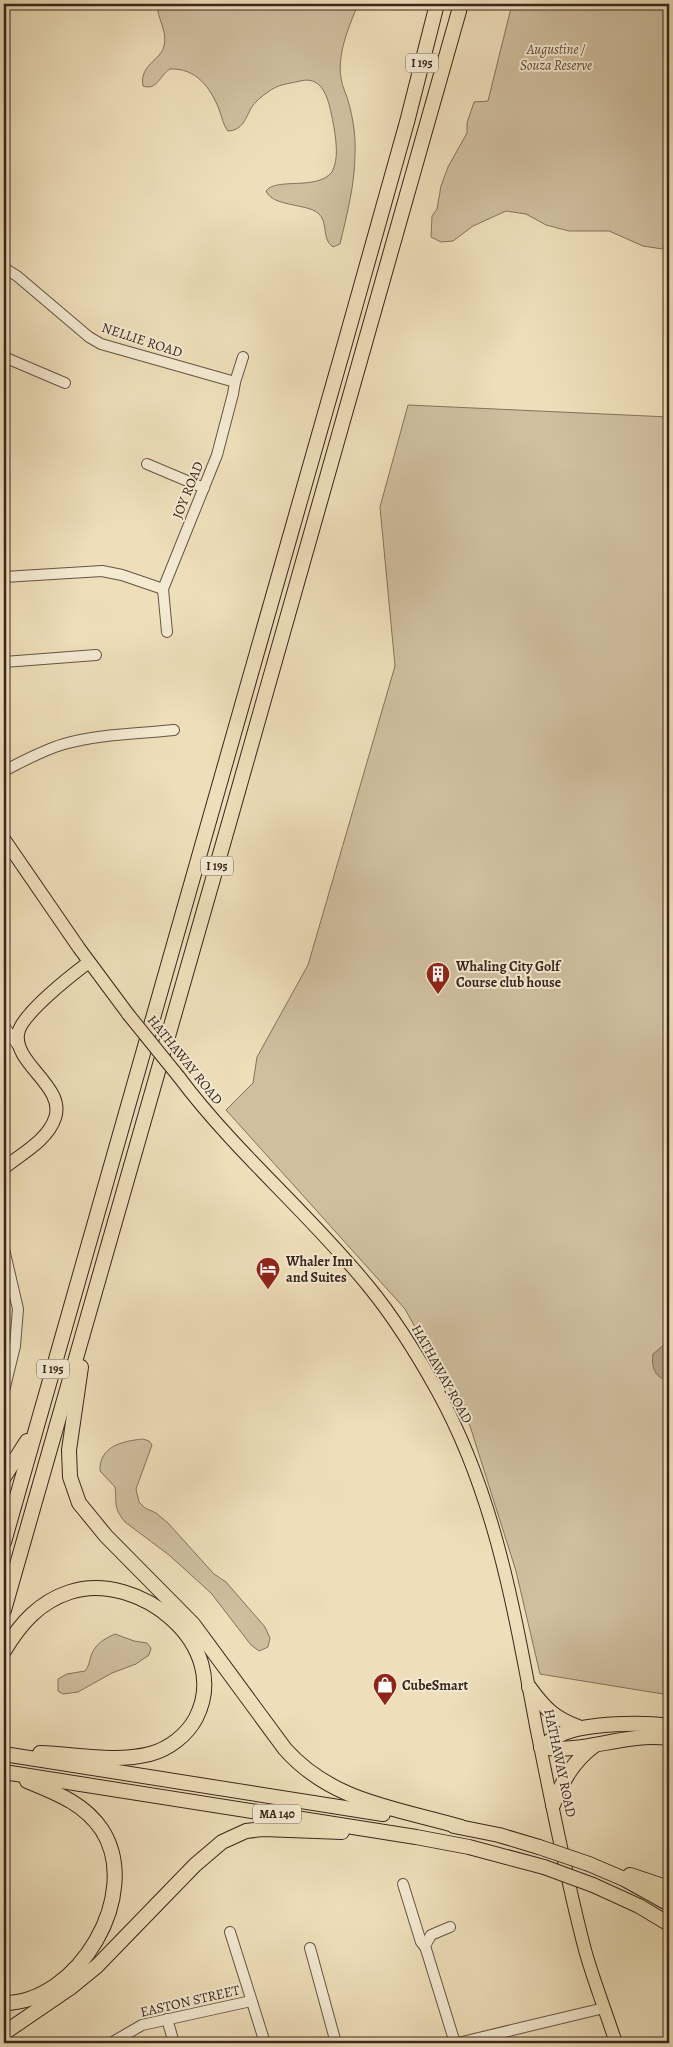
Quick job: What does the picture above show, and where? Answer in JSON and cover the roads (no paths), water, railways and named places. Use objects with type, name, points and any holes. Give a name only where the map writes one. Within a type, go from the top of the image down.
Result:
[{"type":"highway","name":"I 195","points":[[4,1542],[345,343],[407,122],[437,4]]},
{"type":"highway","name":"I 195","points":[[4,1610],[90,1314],[461,4]]},
{"type":"highway","points":[[90,1314],[69,1450],[72,1486],[84,1511],[106,1536],[193,1624],[285,1749],[302,1766],[335,1789],[362,1800],[461,1827]]},
{"type":"highway","points":[[4,1477],[38,1421]]},
{"type":"highway","points":[[4,1651],[20,1626],[44,1604],[70,1592],[88,1588],[107,1589],[149,1603],[177,1624],[198,1652],[202,1663],[205,1687],[200,1709],[189,1729],[161,1750],[139,1756],[114,1758],[37,1753],[5,1754]]},
{"type":"highway","points":[[529,1687],[541,1704],[556,1718],[581,1728]]},
{"type":"highway","points":[[540,1747],[564,1733],[581,1728],[641,1724],[669,1726]]},
{"type":"highway","points":[[540,1747],[565,1749],[628,1738],[669,1738]]},
{"type":"highway","points":[[553,1805],[560,1787],[570,1770],[583,1754],[598,1744]]},
{"type":"highway","name":"MA 140","points":[[5,1754],[461,1827],[540,1847],[593,1865],[638,1886],[669,1904]]},
{"type":"highway","points":[[4,2003],[21,2001],[46,1990],[67,1975],[85,1957],[99,1936],[108,1914],[114,1877],[112,1853],[108,1842],[90,1815],[63,1796],[6,1772]]},
{"type":"highway","name":"MA 140","points":[[6,1772],[444,1842],[544,1867],[639,1906],[669,1924]]},
{"type":"highway","points":[[4,2033],[70,1988],[97,1966],[204,1857],[222,1842],[237,1834],[254,1830],[285,1828],[444,1842]]},
{"type":"highway","points":[[593,1865],[669,1888]]},
{"type":"main road","name":"HATHAWAY ROAD","points":[[4,839],[89,962],[207,1112],[370,1287],[397,1324],[426,1371],[454,1423],[483,1494],[504,1567],[580,1932],[616,2043]]},
{"type":"main road","points":[[4,1168],[38,1141],[50,1128],[56,1116],[57,1106],[54,1098],[21,1050],[18,1034],[25,1020],[65,981],[89,962]]},
{"type":"street","name":"NELLIE ROAD","points":[[4,268],[17,276],[101,344],[235,382]]},
{"type":"street","points":[[4,357],[64,383]]},
{"type":"street","name":"JOY ROAD","points":[[167,632],[163,589],[217,455],[234,394],[235,382],[243,358]]},
{"type":"street","points":[[147,464],[204,488]]},
{"type":"street","points":[[4,577],[102,571],[122,575],[163,589]]},
{"type":"street","points":[[4,662],[96,655]]},
{"type":"street","points":[[4,770],[38,753],[70,742],[174,730]]},
{"type":"street","points":[[4,1026],[21,1050]]},
{"type":"street","points":[[4,1249],[18,1309],[15,1346],[4,1391]]},
{"type":"street","points":[[403,1884],[456,2043],[604,2008]]},
{"type":"street","points":[[425,1947],[431,1935],[450,1927]]},
{"type":"street","points":[[230,1932],[264,2043]]},
{"type":"street","points":[[310,1948],[336,2043]]},
{"type":"street","name":"EASTON STREET","points":[[111,2043],[142,2025],[251,2001]]},
{"type":"street","points":[[167,2019],[174,2043]]},
{"type":"place","name":"Whaling City Golf Course club house","points":[[438,995]]},
{"type":"place","name":"Whaler Inn and Suites","points":[[268,1290]]},
{"type":"place","name":"CubeSmart","points":[[385,1706]]},
{"type":"park label","name":"Augustine / Souza Reserve","points":[[556,58]]}]
